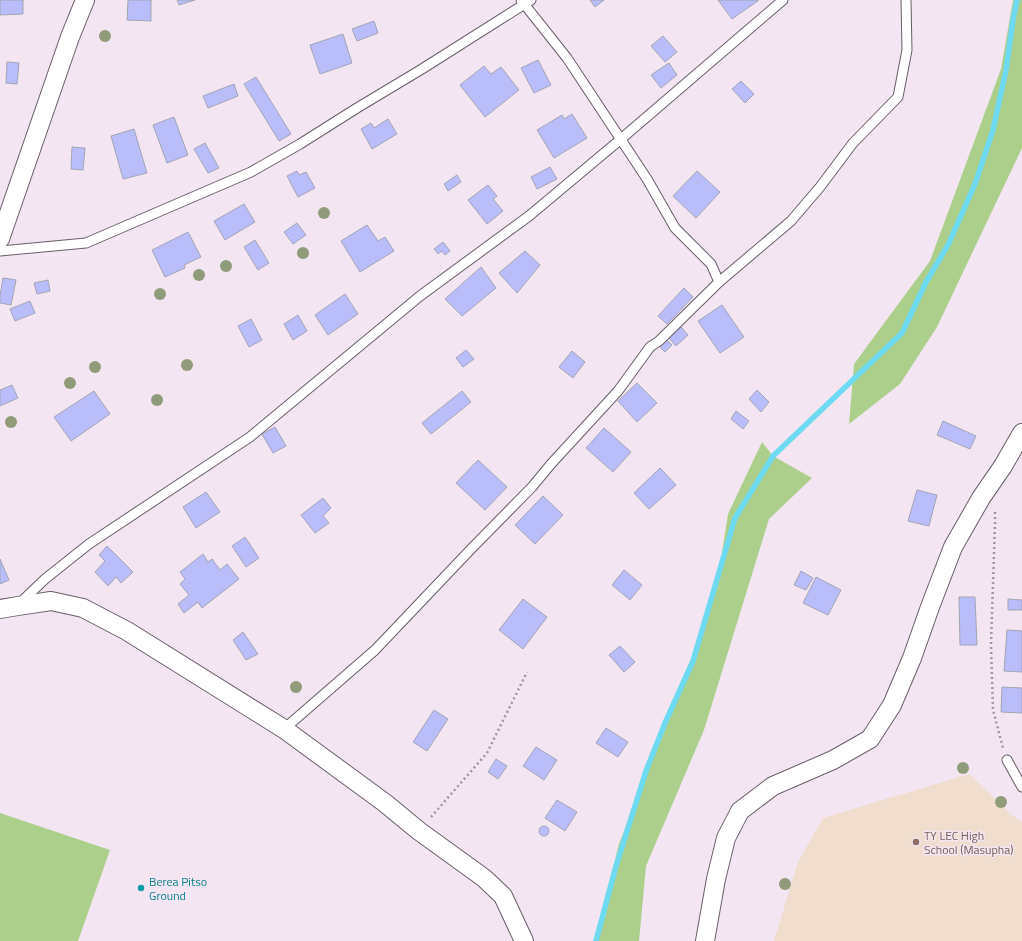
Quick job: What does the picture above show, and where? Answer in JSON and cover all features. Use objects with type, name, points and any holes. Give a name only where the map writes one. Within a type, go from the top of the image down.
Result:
[{"type":"street","points":[[0,239],[70,37],[85,0]]},
{"type":"street","points":[[705,941],[716,879],[726,838],[740,811],[773,786],[833,760],[870,739],[892,705],[912,658],[930,607],[954,547],[981,498],[1003,466],[1022,433]]},
{"type":"street","points":[[0,609],[51,601],[84,608],[127,631],[284,729],[484,878],[503,896],[524,941]]},
{"type":"lane","points":[[18,606],[45,579],[89,544],[250,437],[420,296],[529,216],[783,0]]},
{"type":"lane","points":[[284,729],[375,650],[472,548],[532,488],[551,464],[618,391],[650,347],[659,341],[720,282],[791,221],[853,143],[898,97],[907,50],[906,0]]},
{"type":"lane","points":[[0,251],[86,243],[251,172],[300,144],[422,69],[525,1],[567,58],[621,139],[647,179],[675,228],[711,264],[720,282]]},
{"type":"lane","points":[[1007,760],[1022,787]]},
{"type":"path","points":[[994,509],[995,523],[991,644],[993,710],[1007,760]]},
{"type":"path","points":[[419,830],[488,753],[528,672]]},
{"type":"shaded area","name":"TY LEC High School (Masupha)","points":[[969,774],[1012,815],[1022,822],[1022,941],[774,941],[798,862],[823,818]]},
{"type":"green space","points":[[1013,0],[1022,0],[1022,148],[937,327],[900,384],[849,424],[854,364],[930,261],[1001,69]]},
{"type":"green space","points":[[762,442],[773,456],[812,478],[769,519],[704,730],[646,866],[639,941],[595,941],[619,844],[690,663],[719,572],[728,514]]},
{"type":"green space","points":[[0,813],[110,850],[78,941],[0,941]]},
{"type":"building","points":[[0,0],[23,0],[23,14],[0,15]]},
{"type":"building","points":[[128,0],[151,0],[151,21],[127,20]]},
{"type":"building","points":[[177,0],[195,0],[179,5]]},
{"type":"building","points":[[590,0],[604,0],[595,7]]},
{"type":"building","points":[[718,0],[759,0],[732,19]]},
{"type":"building","points":[[374,21],[378,33],[357,41],[352,29]]},
{"type":"building","points":[[343,34],[352,63],[320,74],[310,45]]},
{"type":"building","points":[[663,36],[677,52],[665,62],[651,46]]},
{"type":"building","points":[[538,60],[551,85],[534,93],[521,68]]},
{"type":"building","points":[[7,62],[19,63],[17,84],[6,83]]},
{"type":"building","points":[[669,63],[677,75],[661,88],[651,75]]},
{"type":"building","points":[[484,66],[491,74],[501,67],[519,90],[485,117],[460,85]]},
{"type":"building","points":[[256,77],[291,134],[279,141],[244,84]]},
{"type":"building","points":[[741,81],[754,94],[745,103],[732,89]]},
{"type":"building","points":[[234,84],[238,96],[208,108],[203,96]]},
{"type":"building","points":[[572,114],[587,138],[554,158],[537,130],[562,115],[564,119]]},
{"type":"building","points":[[174,117],[188,155],[167,163],[153,125]]},
{"type":"building","points":[[388,119],[397,134],[372,149],[361,129],[371,123],[374,128]]},
{"type":"building","points":[[134,129],[147,173],[123,179],[111,136]]},
{"type":"building","points":[[205,143],[219,168],[208,173],[194,149]]},
{"type":"building","points":[[72,147],[85,148],[83,170],[71,169]]},
{"type":"building","points":[[550,167],[557,179],[537,189],[531,177]]},
{"type":"building","points":[[297,171],[299,175],[306,172],[315,188],[298,197],[287,176]]},
{"type":"building","points":[[697,171],[720,192],[696,218],[673,196]]},
{"type":"building","points":[[457,175],[461,182],[448,191],[444,184]]},
{"type":"building","points":[[488,185],[497,196],[493,199],[503,211],[487,224],[468,200]]},
{"type":"building","points":[[244,204],[255,222],[225,240],[214,221]]},
{"type":"building","points":[[297,223],[306,235],[293,244],[284,232]]},
{"type":"building","points":[[367,225],[378,241],[385,237],[394,251],[360,272],[341,241]]},
{"type":"building","points":[[188,232],[201,257],[184,265],[185,268],[165,277],[152,250]]},
{"type":"building","points":[[255,240],[269,263],[258,270],[244,247]]},
{"type":"building","points":[[443,242],[450,251],[445,255],[442,251],[438,254],[434,249]]},
{"type":"building","points":[[525,251],[540,265],[517,293],[499,273]]},
{"type":"building","points":[[481,267],[496,288],[462,316],[445,299]]},
{"type":"building","points":[[3,278],[16,280],[11,305],[0,303]]},
{"type":"building","points":[[48,280],[50,291],[37,294],[34,283]]},
{"type":"building","points":[[684,288],[693,297],[667,324],[658,316]]},
{"type":"building","points":[[345,294],[358,314],[328,335],[315,315]]},
{"type":"building","points":[[30,301],[35,313],[15,321],[10,309]]},
{"type":"building","points":[[722,305],[744,337],[720,353],[698,321]]},
{"type":"building","points":[[298,315],[307,331],[293,340],[284,324]]},
{"type":"building","points":[[251,319],[262,340],[249,347],[238,326]]},
{"type":"building","points":[[681,327],[688,335],[676,346],[669,338]]},
{"type":"building","points":[[667,340],[672,345],[665,352],[660,347]]},
{"type":"building","points":[[466,350],[474,359],[463,367],[456,358]]},
{"type":"building","points":[[572,351],[585,362],[573,378],[559,367]]},
{"type":"building","points":[[637,383],[657,403],[637,422],[618,401]]},
{"type":"building","points":[[12,385],[18,398],[0,406],[0,390]]},
{"type":"building","points":[[757,390],[769,402],[761,412],[749,399]]},
{"type":"building","points":[[94,391],[110,414],[71,441],[54,417]]},
{"type":"building","points":[[462,391],[471,402],[431,434],[422,423]]},
{"type":"building","points":[[736,411],[749,421],[743,429],[731,419]]},
{"type":"building","points":[[943,421],[976,436],[970,449],[937,435]]},
{"type":"building","points":[[275,427],[286,446],[273,453],[262,434]]},
{"type":"building","points":[[604,428],[631,452],[613,472],[586,448]]},
{"type":"building","points":[[478,460],[507,487],[485,510],[456,483]]},
{"type":"building","points":[[660,468],[676,485],[649,509],[634,493]]},
{"type":"building","points":[[917,490],[937,495],[929,526],[908,521]]},
{"type":"building","points":[[206,492],[220,512],[196,528],[183,507]]},
{"type":"building","points":[[543,496],[563,515],[535,544],[515,525]]},
{"type":"building","points":[[323,498],[331,508],[323,516],[329,523],[315,533],[301,515]]},
{"type":"building","points":[[245,537],[259,558],[246,567],[232,546]]},
{"type":"building","points":[[107,546],[133,572],[121,583],[116,577],[108,586],[95,572],[105,561],[99,555]]},
{"type":"building","points":[[203,554],[208,562],[212,559],[220,570],[227,564],[239,579],[202,608],[198,602],[184,613],[178,604],[189,595],[180,584],[185,579],[180,572]]},
{"type":"building","points":[[0,559],[9,580],[0,584]]},
{"type":"building","points":[[624,570],[642,585],[630,600],[612,585]]},
{"type":"building","points":[[801,571],[813,578],[806,590],[794,585]]},
{"type":"building","points":[[816,577],[841,590],[828,615],[803,603]]},
{"type":"building","points":[[959,597],[975,597],[977,645],[960,645]]},
{"type":"building","points":[[523,599],[547,617],[523,649],[499,630]]},
{"type":"building","points":[[1008,599],[1022,600],[1022,610],[1008,610]]},
{"type":"building","points":[[1007,630],[1022,631],[1022,672],[1004,671]]},
{"type":"building","points":[[243,632],[258,654],[246,660],[233,640]]},
{"type":"building","points":[[620,646],[635,662],[624,672],[609,655]]},
{"type":"building","points":[[1002,687],[1022,688],[1022,713],[1001,712]]},
{"type":"building","points":[[434,710],[448,719],[427,751],[413,742]]},
{"type":"building","points":[[606,728],[628,742],[618,757],[596,743]]},
{"type":"building","points":[[536,747],[557,760],[544,780],[523,766]]},
{"type":"building","points":[[496,759],[507,766],[498,779],[488,772]]},
{"type":"building","points":[[557,800],[577,812],[565,831],[545,818]]},
{"type":"building","points":[[542,826],[546,826],[548,827],[548,835],[542,836],[539,833],[539,829]]},
{"type":"waterway","points":[[596,941],[616,866],[646,771],[665,723],[693,661],[735,518],[773,456],[902,333],[926,282],[948,245],[975,184],[993,130],[1006,70],[1017,0]]},
{"type":"place","name":"TY LEC High School (Masupha)","points":[[916,842]]},
{"type":"place","name":"Berea Pitso Ground","points":[[141,888]]}]
